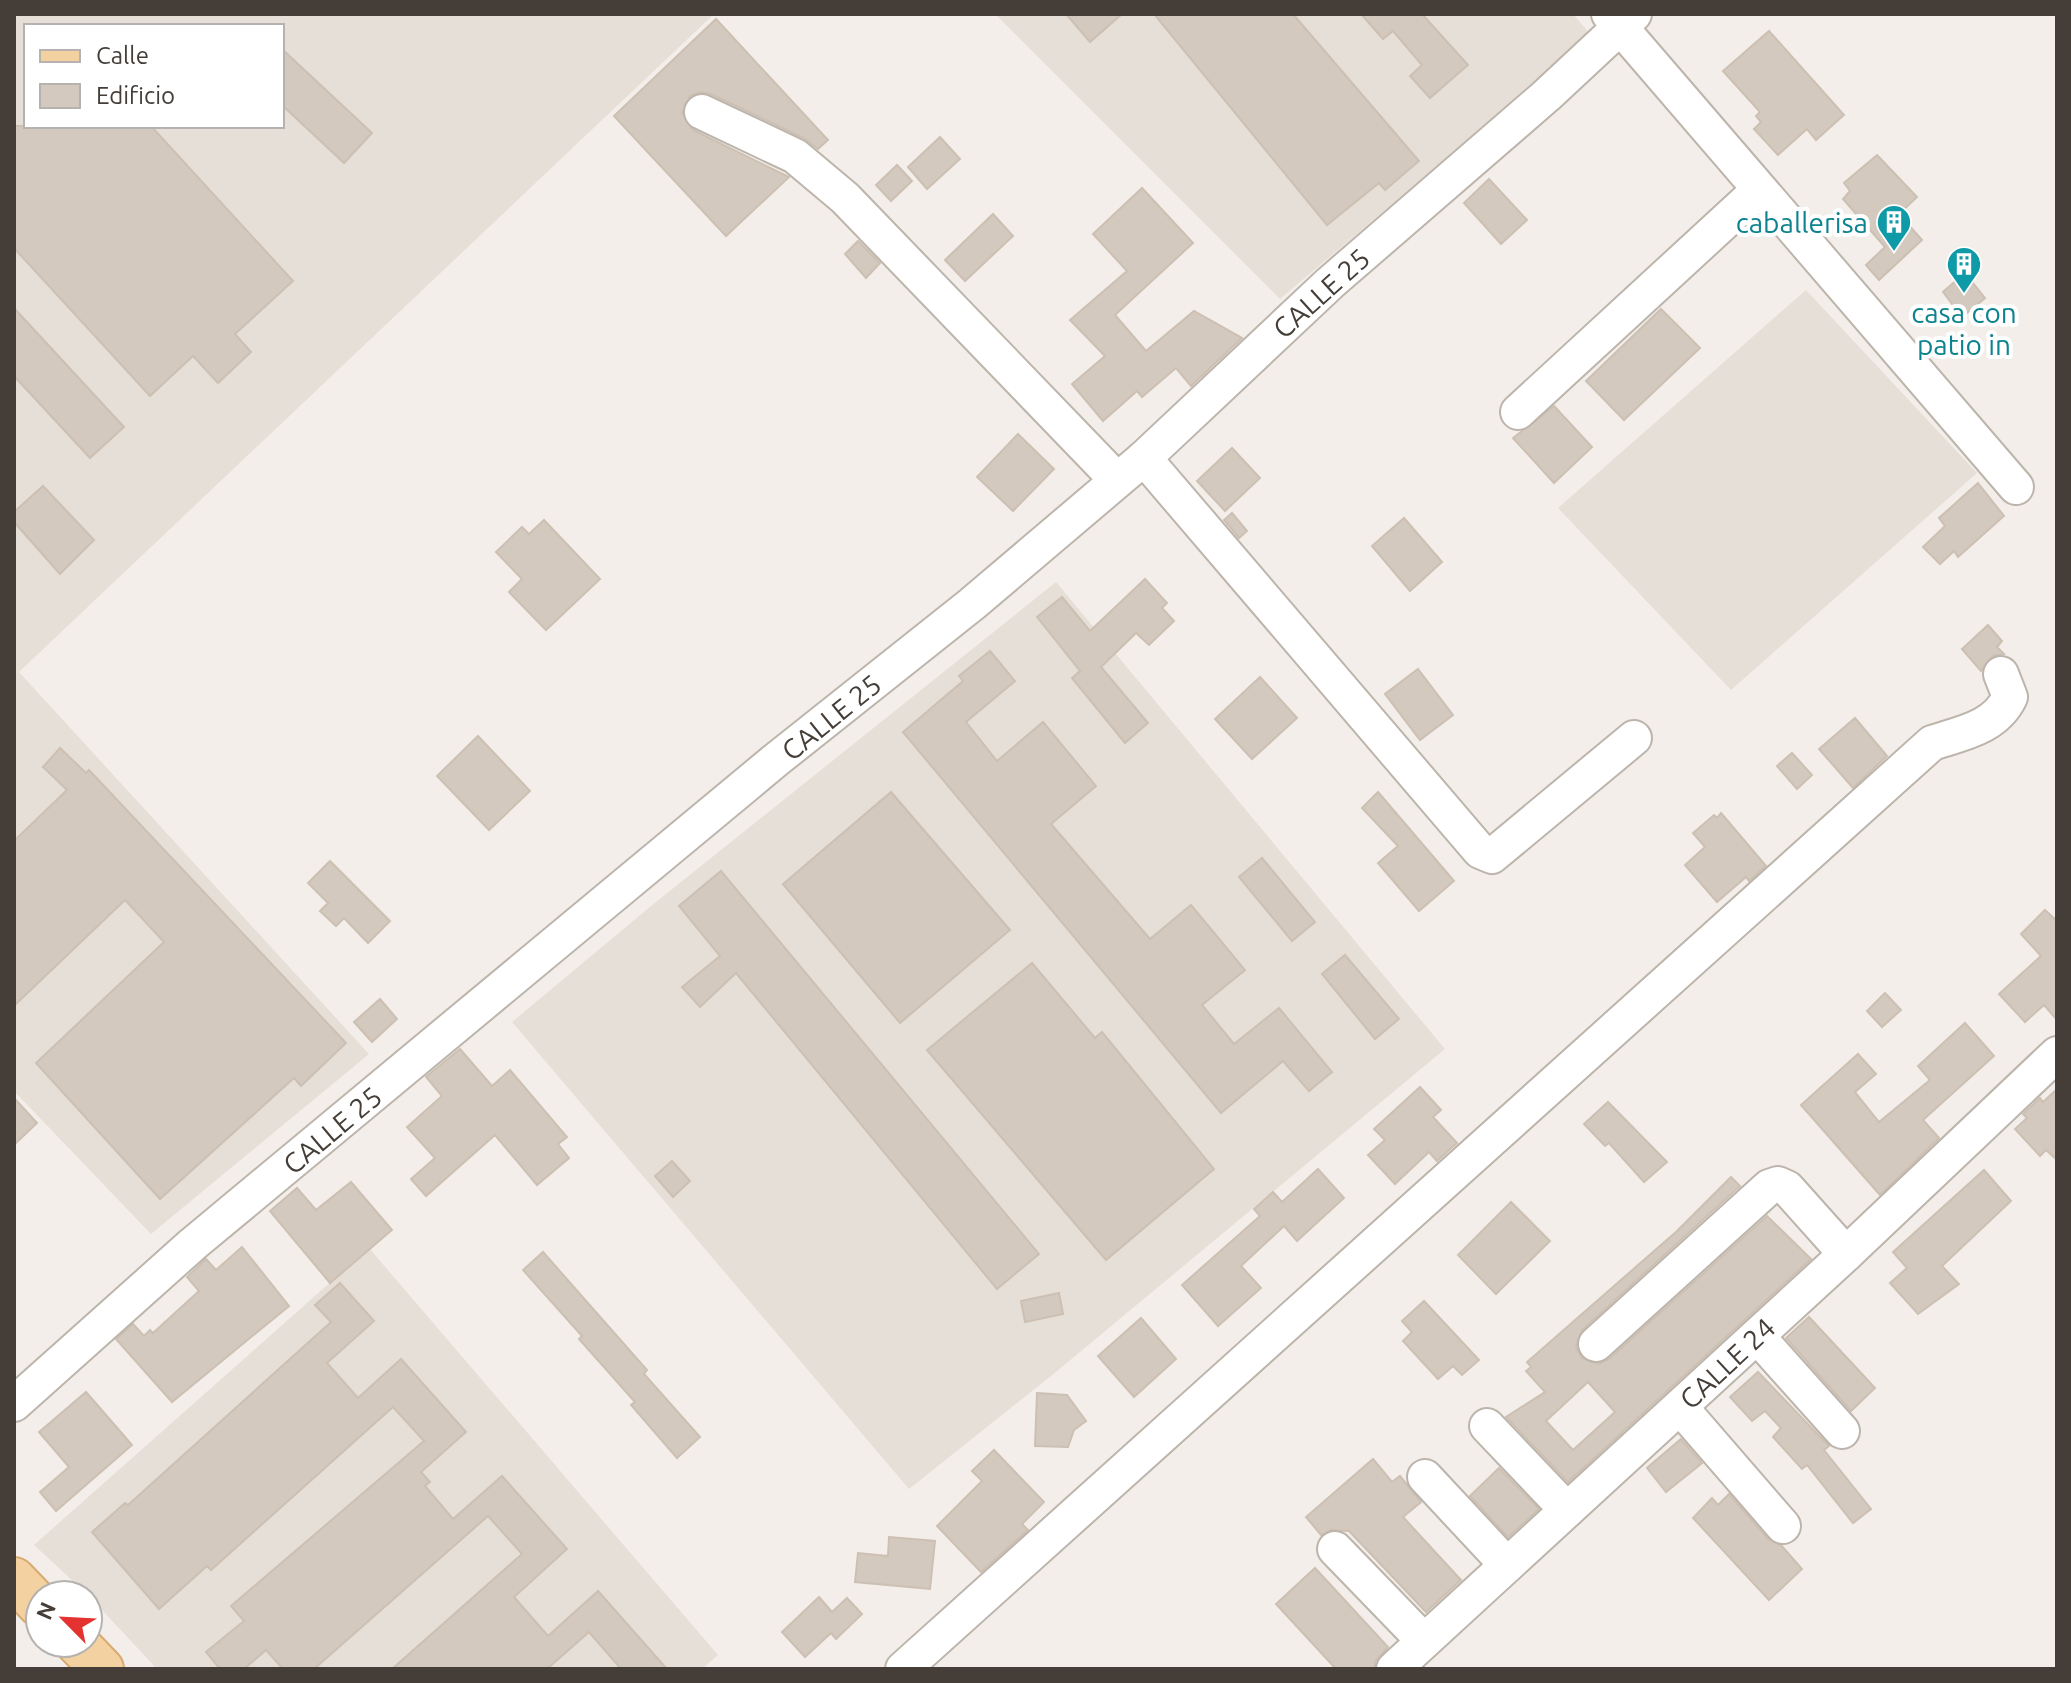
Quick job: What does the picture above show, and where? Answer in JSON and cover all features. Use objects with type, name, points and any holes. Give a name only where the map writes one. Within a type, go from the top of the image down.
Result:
[{"type":"street","points":[[1621,18],[1758,191],[2016,487]]},
{"type":"street","name":"CALLE 25","points":[[14,1404],[193,1244],[777,759],[972,604],[1144,458],[1330,283],[1546,96],[1621,18]]},
{"type":"street","points":[[702,112],[795,156],[845,198],[1117,480]]},
{"type":"street","points":[[1518,412],[1758,191]]},
{"type":"street","points":[[1144,458],[1480,851],[1492,856],[1634,738]]},
{"type":"street","points":[[903,1669],[1932,743],[1984,726],[2004,709],[2010,697],[2001,674]]},
{"type":"street","name":"CALLE 24","points":[[1394,1669],[1846,1254],[2057,1054]]},
{"type":"street","points":[[1596,1344],[1769,1187],[1778,1184],[1787,1188],[1846,1254]]},
{"type":"street","points":[[1757,1336],[1842,1431]]},
{"type":"street","points":[[1680,1407],[1783,1526]]},
{"type":"street","points":[[1487,1426],[1567,1510]]},
{"type":"street","points":[[1425,1477],[1507,1565]]},
{"type":"street","points":[[1335,1549],[1424,1641]]},
{"type":"shaded area","points":[[14,14],[714,14],[19,672],[369,1054],[151,1234],[14,1091]]},
{"type":"shaded area","points":[[995,14],[1573,14],[1591,35],[1280,299]]},
{"type":"shaded area","points":[[1806,290],[1977,473],[1731,690],[1558,508]]},
{"type":"shaded area","points":[[1056,582],[1445,1049],[1051,1376],[909,1489],[512,1022],[651,906]]},
{"type":"shaded area","points":[[369,1248],[718,1655],[702,1669],[157,1669],[104,1612],[104,1579],[71,1579],[34,1545]]},
{"type":"building","points":[[1066,14],[1122,14],[1090,42]]},
{"type":"building","points":[[1154,14],[1293,14],[1419,161],[1385,190],[1379,183],[1327,225]]},
{"type":"building","points":[[1361,14],[1422,14],[1468,65],[1430,98],[1410,76],[1422,65],[1393,31],[1383,39]]},
{"type":"building","points":[[716,19],[828,140],[818,149],[804,138],[711,94],[700,92],[690,96],[682,113],[693,130],[789,177],[726,236],[614,116]]},
{"type":"building","points":[[1769,31],[1844,115],[1816,140],[1807,129],[1778,155],[1754,129],[1761,122],[1756,116],[1760,112],[1723,71]]},
{"type":"building","points":[[284,51],[372,133],[344,163],[284,107]]},
{"type":"building","points":[[14,126],[153,128],[293,281],[235,334],[251,352],[218,383],[193,356],[150,396],[14,248]]},
{"type":"building","points":[[940,137],[960,159],[927,189],[908,167]]},
{"type":"building","points":[[1877,155],[1917,197],[1899,214],[1922,240],[1879,280],[1866,265],[1885,247],[1843,199],[1850,191],[1844,183]]},
{"type":"building","points":[[897,165],[912,181],[891,201],[876,185]]},
{"type":"building","points":[[1489,179],[1527,220],[1501,244],[1464,203]]},
{"type":"building","points":[[1142,188],[1193,243],[1115,315],[1146,351],[1194,311],[1242,338],[1191,386],[1176,368],[1142,397],[1137,391],[1103,421],[1072,384],[1105,356],[1070,320],[1127,271],[1093,234]]},
{"type":"building","points":[[993,214],[1013,236],[965,281],[945,260]]},
{"type":"building","points":[[858,241],[880,263],[866,278],[845,254]]},
{"type":"building","name":"casa con patio in","points":[[1965,273],[1985,298],[1962,317],[1943,292]]},
{"type":"building","points":[[14,308],[124,427],[90,458],[14,376]]},
{"type":"building","points":[[1661,309],[1700,348],[1624,420],[1586,381]]},
{"type":"building","points":[[1554,406],[1592,447],[1554,483],[1513,438]]},
{"type":"building","points":[[1018,434],[1054,469],[1013,511],[977,477]]},
{"type":"building","points":[[1232,448],[1260,478],[1225,511],[1197,481]]},
{"type":"building","points":[[1978,483],[2004,516],[1958,557],[1954,551],[1940,564],[1923,547],[1945,526],[1939,518]]},
{"type":"building","points":[[43,486],[94,540],[60,574],[14,522],[14,512]]},
{"type":"building","points":[[1232,513],[1247,531],[1239,538],[1224,520]]},
{"type":"building","points":[[1404,518],[1442,562],[1410,591],[1372,546]]},
{"type":"building","points":[[544,520],[600,579],[546,630],[509,592],[522,579],[496,552],[522,527],[529,534]]},
{"type":"building","points":[[1145,579],[1167,603],[1162,608],[1174,621],[1149,645],[1136,633],[1101,667],[1148,723],[1125,743],[1072,678],[1080,671],[1037,617],[1062,597],[1090,631]]},
{"type":"building","points":[[1988,625],[2002,641],[1997,647],[2004,654],[1993,656],[1981,671],[1962,649]]},
{"type":"building","points":[[990,651],[1015,681],[966,722],[997,761],[1043,722],[1096,786],[1051,824],[1150,939],[1191,905],[1245,970],[1202,1005],[1234,1044],[1279,1008],[1332,1072],[1309,1091],[1283,1061],[1221,1113],[903,732],[963,681],[959,676]]},
{"type":"building","points":[[1418,669],[1453,715],[1420,740],[1385,694]]},
{"type":"building","points":[[1260,677],[1297,718],[1252,759],[1215,719]]},
{"type":"building","points":[[1855,718],[1887,756],[1853,788],[1819,749]]},
{"type":"building","points":[[478,736],[530,791],[489,830],[437,776]]},
{"type":"building","points":[[60,748],[86,773],[89,770],[346,1043],[301,1086],[294,1078],[160,1199],[36,1063],[164,942],[125,900],[14,1006],[14,841],[67,790],[43,767]]},
{"type":"building","points":[[1792,753],[1812,775],[1797,789],[1777,766]]},
{"type":"building","points":[[891,792],[1010,930],[900,1023],[783,884]]},
{"type":"building","points":[[1378,792],[1454,881],[1419,911],[1378,863],[1398,846],[1362,808]]},
{"type":"building","points":[[1721,813],[1766,866],[1749,881],[1746,877],[1717,902],[1685,865],[1705,847],[1693,833],[1714,815],[1717,818]]},
{"type":"building","points":[[1262,858],[1315,922],[1292,941],[1239,877]]},
{"type":"building","points":[[330,861],[390,921],[368,943],[344,918],[336,926],[320,911],[328,903],[308,883]]},
{"type":"building","points":[[721,871],[1039,1254],[997,1289],[736,973],[700,1007],[682,987],[720,956],[679,906]]},
{"type":"building","points":[[2045,910],[2057,921],[2057,1020],[2044,1005],[2025,1022],[1999,994],[2041,956],[2021,934]]},
{"type":"building","points":[[1345,955],[1399,1019],[1375,1039],[1322,974]]},
{"type":"building","points":[[1032,963],[1095,1038],[1102,1032],[1214,1169],[1106,1260],[927,1050]]},
{"type":"building","points":[[1885,993],[1901,1010],[1882,1027],[1867,1011]]},
{"type":"building","points":[[380,999],[397,1019],[372,1042],[354,1022]]},
{"type":"building","points":[[1965,1023],[1994,1056],[1923,1120],[1939,1138],[1880,1195],[1801,1105],[1858,1054],[1876,1074],[1855,1092],[1879,1122],[1930,1080],[1918,1066]]},
{"type":"building","points":[[460,1049],[492,1086],[510,1070],[567,1137],[558,1144],[569,1158],[537,1185],[495,1135],[426,1196],[411,1179],[435,1158],[407,1127],[442,1096],[426,1077]]},
{"type":"building","points":[[1420,1087],[1441,1110],[1433,1117],[1457,1143],[1437,1161],[1429,1152],[1395,1184],[1368,1155],[1385,1140],[1374,1129]]},
{"type":"building","points":[[2057,1089],[2057,1160],[2046,1150],[2040,1156],[2015,1129],[2027,1118],[2023,1114],[2040,1098],[2043,1102]]},
{"type":"building","points":[[14,1098],[37,1123],[14,1145]]},
{"type":"building","points":[[1608,1102],[1667,1162],[1644,1182],[1609,1143],[1605,1146],[1584,1124]]},
{"type":"building","points":[[672,1161],[690,1181],[673,1197],[655,1176]]},
{"type":"building","points":[[1318,1169],[1344,1198],[1297,1241],[1284,1226],[1241,1266],[1261,1288],[1218,1326],[1182,1285],[1260,1216],[1254,1209],[1273,1192],[1282,1202]]},
{"type":"building","points":[[1984,1170],[2011,1201],[1942,1266],[1959,1284],[1918,1314],[1890,1283],[1907,1268],[1893,1252]]},
{"type":"building","points":[[1731,1177],[1740,1186],[1582,1330],[1576,1347],[1582,1358],[1599,1364],[1609,1359],[1767,1216],[1811,1259],[1568,1482],[1506,1417],[1545,1392],[1526,1371],[1531,1367],[1527,1362],[1677,1231]],"holes":[[[1588,1382],[1615,1412],[1573,1450],[1546,1421]]]},
{"type":"building","points":[[351,1182],[392,1230],[330,1283],[270,1211],[297,1188],[316,1210]]},
{"type":"building","points":[[1511,1202],[1550,1241],[1496,1294],[1458,1255]]},
{"type":"building","points":[[242,1247],[289,1306],[172,1402],[116,1339],[133,1324],[144,1336],[150,1330],[153,1333],[199,1291],[187,1277],[206,1259],[216,1270]]},
{"type":"building","points":[[543,1252],[647,1370],[644,1374],[700,1437],[677,1458],[631,1405],[635,1402],[579,1339],[582,1336],[523,1270]]},
{"type":"building","points":[[340,1283],[374,1321],[327,1363],[358,1398],[401,1359],[466,1432],[421,1472],[430,1482],[425,1486],[453,1519],[502,1476],[567,1549],[514,1597],[548,1636],[598,1591],[667,1669],[621,1669],[589,1632],[547,1669],[392,1669],[522,1554],[488,1516],[314,1669],[283,1669],[266,1650],[244,1669],[220,1669],[206,1652],[244,1621],[231,1606],[424,1441],[393,1407],[211,1570],[207,1566],[159,1609],[92,1532],[125,1503],[128,1505],[331,1322],[315,1305]]},
{"type":"building","points":[[1059,1293],[1063,1314],[1025,1322],[1021,1301]]},
{"type":"building","points":[[1424,1301],[1479,1360],[1462,1375],[1453,1366],[1438,1379],[1403,1341],[1412,1332],[1402,1321]]},
{"type":"building","points":[[1809,1317],[1875,1388],[1851,1411],[1786,1338]]},
{"type":"building","points":[[1141,1318],[1176,1359],[1134,1397],[1098,1356]]},
{"type":"building","points":[[1758,1372],[1829,1446],[1824,1450],[1871,1509],[1853,1523],[1807,1465],[1802,1469],[1773,1437],[1781,1428],[1765,1411],[1752,1421],[1730,1397]]},
{"type":"building","points":[[86,1392],[132,1445],[56,1511],[40,1492],[69,1467],[39,1432]]},
{"type":"building","points":[[1037,1393],[1067,1395],[1086,1421],[1074,1430],[1068,1447],[1035,1446]]},
{"type":"building","points":[[1681,1439],[1702,1463],[1666,1492],[1647,1468]]},
{"type":"building","points":[[994,1450],[1044,1502],[1022,1524],[1028,1530],[981,1572],[937,1526],[982,1481],[972,1471]]},
{"type":"building","points":[[1373,1459],[1392,1482],[1400,1476],[1421,1502],[1403,1517],[1461,1580],[1426,1612],[1349,1531],[1331,1530],[1321,1535],[1306,1517]]},
{"type":"building","points":[[1499,1468],[1539,1509],[1508,1537],[1470,1496]]},
{"type":"building","points":[[1729,1494],[1768,1539],[1781,1545],[1802,1569],[1769,1600],[1693,1518],[1712,1498],[1718,1505]]},
{"type":"building","points":[[889,1537],[935,1541],[930,1589],[855,1582],[858,1553],[888,1556]]},
{"type":"building","points":[[1315,1568],[1388,1647],[1375,1662],[1375,1669],[1336,1669],[1276,1604]]},
{"type":"building","points":[[819,1597],[832,1612],[847,1598],[862,1614],[836,1639],[831,1633],[805,1657],[782,1632]]},
{"type":"place","name":"caballerisa","points":[[1894,253]]},
{"type":"place","name":"casa con patio in","points":[[1964,295]]}]
